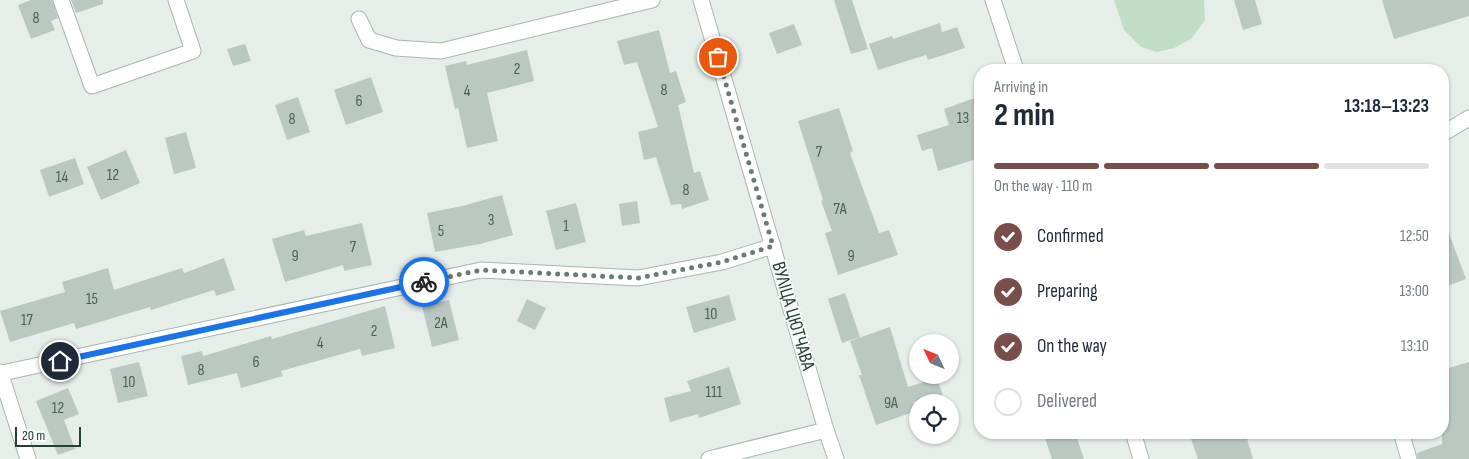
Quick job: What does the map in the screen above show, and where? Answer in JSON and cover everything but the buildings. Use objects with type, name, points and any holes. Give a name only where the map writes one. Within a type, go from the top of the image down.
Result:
[{"type":"street","points":[[60,0],[92,86],[192,51],[176,0]]},
{"type":"street","points":[[359,19],[369,40],[396,48],[441,51],[652,0]]},
{"type":"street","name":"ВУЛІЦА ЦЮТЧАВА","points":[[701,0],[836,459]]},
{"type":"street","points":[[993,0],[1014,64]]},
{"type":"street","points":[[1449,130],[1469,118]]},
{"type":"street","points":[[28,459],[1,373],[481,270],[638,278],[722,262],[773,246]]},
{"type":"street","points":[[709,459],[826,430]]},
{"type":"street","points":[[1135,439],[1141,459]]},
{"type":"street","points":[[1403,439],[1409,459]]},
{"type":"green space","points":[[1114,0],[1204,0],[1205,20],[1192,38],[1174,48],[1157,52],[1141,47],[1124,30]]},
{"type":"way so far","points":[[424,282],[481,270],[638,278],[722,262],[773,246],[718,57]]},
{"type":"route","points":[[60,361],[424,282]]}]
